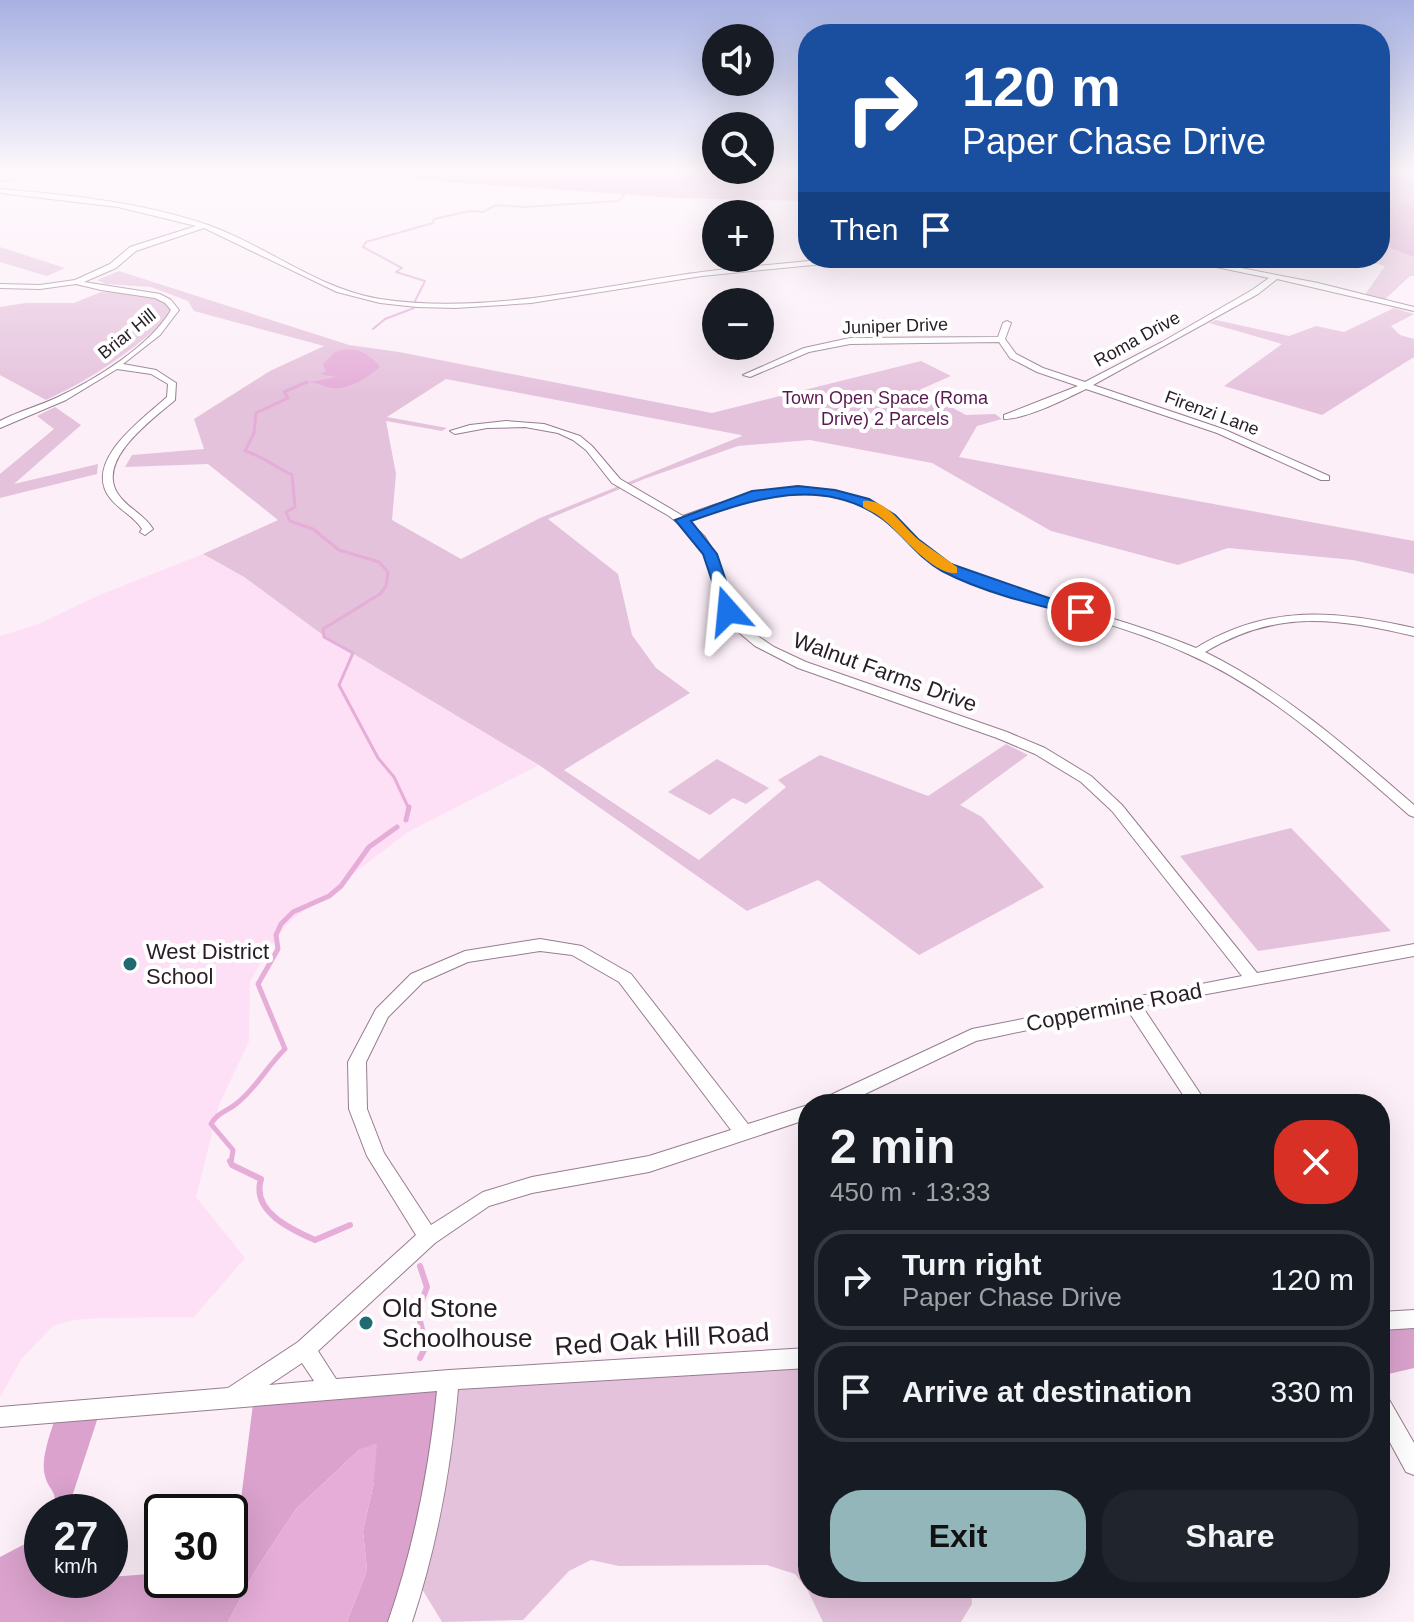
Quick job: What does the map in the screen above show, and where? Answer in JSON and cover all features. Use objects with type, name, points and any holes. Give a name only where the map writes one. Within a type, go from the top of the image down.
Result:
[{"type":"street","points":[[0,286],[40,287],[77,282],[113,266],[133,249],[146,245]]},
{"type":"street","points":[[244,245],[289,270],[338,291],[377,300],[424,305],[536,298],[798,264]]},
{"type":"street","points":[[1229,268],[1414,309]]},
{"type":"street","name":"Roma Drive","points":[[1007,417],[1046,405],[1084,386],[1255,292],[1275,277]]},
{"type":"street","name":"Briar Hill","points":[[0,425],[20,413],[62,399],[117,366],[165,326],[175,310],[164,299],[144,293],[93,289],[77,282]]},
{"type":"street","points":[[1001,339],[1007,323]]},
{"type":"street","name":"Firenzi Lane","points":[[1001,339],[1013,356],[1040,370],[1220,431],[1325,478]]},
{"type":"street","name":"Juniper Drive","points":[[747,375],[807,350],[838,343],[1001,339]]},
{"type":"street","points":[[117,366],[153,372],[172,383],[172,398],[117,449],[106,470],[112,493],[144,521],[148,529],[145,532]]},
{"type":"street","name":"Walnut Farms Drive","points":[[455,431],[477,424],[501,423],[559,431],[589,449],[613,480],[682,520],[699,537],[710,554],[728,611],[750,637],[777,655],[1002,735],[1040,751],[1086,779],[1117,808],[1254,980]]},
{"type":"street","points":[[682,520],[756,494],[798,490],[835,494],[864,502],[890,518],[913,542],[946,567],[982,582],[1081,612],[1196,653],[1267,694],[1309,723],[1414,812]]},
{"type":"street","points":[[1196,653],[1224,634],[1254,623],[1286,619],[1325,618],[1374,623],[1414,632]]},
{"type":"street","points":[[428,1237],[376,1156],[358,1109],[357,1062],[382,1013],[417,978],[465,957],[540,945],[576,950],[625,978],[745,1134]]},
{"type":"street","name":"Coppermine Road","points":[[849,1094],[972,1035],[1414,950]]},
{"type":"street","points":[[1131,1002],[1191,1094]]},
{"type":"street","points":[[0,1417],[232,1397],[305,1349],[428,1237],[483,1200],[532,1185],[649,1164],[798,1115]]},
{"type":"street","points":[[1390,1320],[1414,1319]]},
{"type":"street","points":[[305,1349],[332,1391]]},
{"type":"street","name":"Red Oak Hill Road","points":[[232,1397],[798,1359]]},
{"type":"street","points":[[400,1622],[416,1579],[437,1486],[449,1380]]},
{"type":"street","points":[[1390,1421],[1414,1464]]},
{"type":"shaded area","points":[[1390,245],[1414,245],[1414,257],[1390,248]]},
{"type":"shaded area","points":[[335,352],[363,353],[380,367],[344,387],[305,383],[337,377],[319,374],[326,372],[323,364]]},
{"type":"shaded area","name":"West District School","points":[[203,554],[244,577],[327,638],[539,765],[408,832],[288,923],[270,947],[250,981],[249,1041],[219,1105],[196,1197],[245,1258],[194,1317],[101,1318],[73,1320],[53,1326],[22,1358],[0,1397],[0,636],[39,624],[97,596]]},
{"type":"shaded area","points":[[1414,1319],[1414,1368],[1390,1374],[1390,1320]]},
{"type":"shaded area","points":[[449,1380],[400,1622],[347,1622],[367,1570],[363,1531],[374,1482],[360,1449],[296,1509],[248,1584],[248,1494],[242,1494],[254,1396]]},
{"type":"shaded area","points":[[101,1408],[73,1494],[53,1494],[45,1476],[47,1444],[57,1412]]},
{"type":"shaded area","points":[[377,1443],[374,1482],[363,1531],[367,1570],[347,1622],[228,1622],[241,1598],[248,1598],[248,1584],[255,1571],[296,1509],[360,1449]]},
{"type":"shaded area","points":[[24,1544],[24,1598],[128,1598],[128,1576],[144,1574],[144,1598],[241,1598],[228,1622],[0,1622],[0,1557]]},
{"type":"green space","points":[[1390,245],[1414,245],[1414,276],[1410,276],[1380,304],[1362,299],[1384,268],[1390,268]]},
{"type":"green space","points":[[0,247],[65,268],[47,276],[0,262]]},
{"type":"green space","name":"Town Open Space (Roma Drive) 2 Parcels","points":[[119,271],[349,345],[712,413],[921,361],[951,376],[919,390],[966,415],[995,414],[1002,419],[977,426],[959,457],[1414,541],[1414,574],[1353,560],[1228,548],[1178,565],[1051,531],[932,463],[810,440],[738,446],[644,479],[548,519],[618,574],[632,635],[656,668],[690,693],[564,770],[699,860],[786,787],[778,780],[820,755],[928,796],[1006,744],[1028,755],[960,805],[982,817],[1044,887],[919,955],[818,880],[747,911],[539,765],[327,638],[244,577],[203,554],[278,520],[208,464],[125,467],[132,455],[204,449],[194,419],[270,371],[324,346],[194,311],[188,301],[151,287],[106,284],[97,280]],"holes":[[[446,379],[741,435],[540,518],[461,559],[392,520],[396,474],[386,421],[442,431],[447,428],[387,417]]]},
{"type":"green space","points":[[101,292],[156,298],[171,307],[170,316],[111,363],[46,400],[0,375],[0,307],[26,303],[74,303]]},
{"type":"green space","points":[[1394,308],[1414,314],[1391,326],[1400,335],[1414,339],[1414,357],[1322,415],[1224,386],[1282,344],[1209,323],[1216,320],[1289,336],[1316,326],[1344,332]]},
{"type":"green space","points":[[55,407],[81,425],[14,484],[98,464],[97,474],[0,498],[0,474],[54,429],[37,416]]},
{"type":"green space","points":[[717,759],[769,788],[746,804],[733,798],[710,815],[668,792]]},
{"type":"green space","points":[[1291,828],[1391,931],[1258,951],[1180,856]]},
{"type":"green space","points":[[798,1359],[798,1578],[795,1574],[767,1565],[619,1566],[591,1560],[569,1571],[523,1620],[442,1622],[416,1579],[449,1380]]},
{"type":"green space","points":[[811,1598],[972,1598],[972,1604],[961,1622],[823,1622]]},
{"type":"waterway","points":[[364,245],[363,247],[402,268],[396,272],[425,281],[415,301]]},
{"type":"waterway","points":[[373,329],[385,319],[414,308]]},
{"type":"waterway","points":[[307,382],[284,392],[288,398],[256,413],[254,433],[245,451],[292,475],[295,507],[286,512],[290,521],[313,529],[339,550],[379,562],[388,572],[386,586],[380,594],[323,629],[324,637],[353,653],[339,685],[378,758],[394,777],[409,808]]},
{"type":"waterway","points":[[406,820],[409,808]]},
{"type":"waterway","points":[[231,1163],[233,1150],[211,1124],[243,1098],[285,1049],[258,984],[278,949],[276,935],[281,924],[293,912],[329,896],[341,886],[369,847],[397,827]]},
{"type":"waterway","points":[[231,1163],[261,1179],[259,1190],[267,1209],[295,1230],[315,1240],[350,1225]]},
{"type":"waterway","points":[[420,1266],[427,1287],[421,1303],[420,1321],[426,1346],[420,1358]]},
{"type":"slow traffic","points":[[868,504],[890,518],[913,542],[952,570]]},
{"type":"place","name":"West District School","points":[[130,964]]},
{"type":"place","name":"Old Stone Schoolhouse","points":[[366,1323]]},
{"type":"route","points":[[728,611],[710,554],[682,520],[756,494],[798,490],[835,494],[864,502],[890,518],[913,542],[946,567],[982,582],[1081,612]]}]
